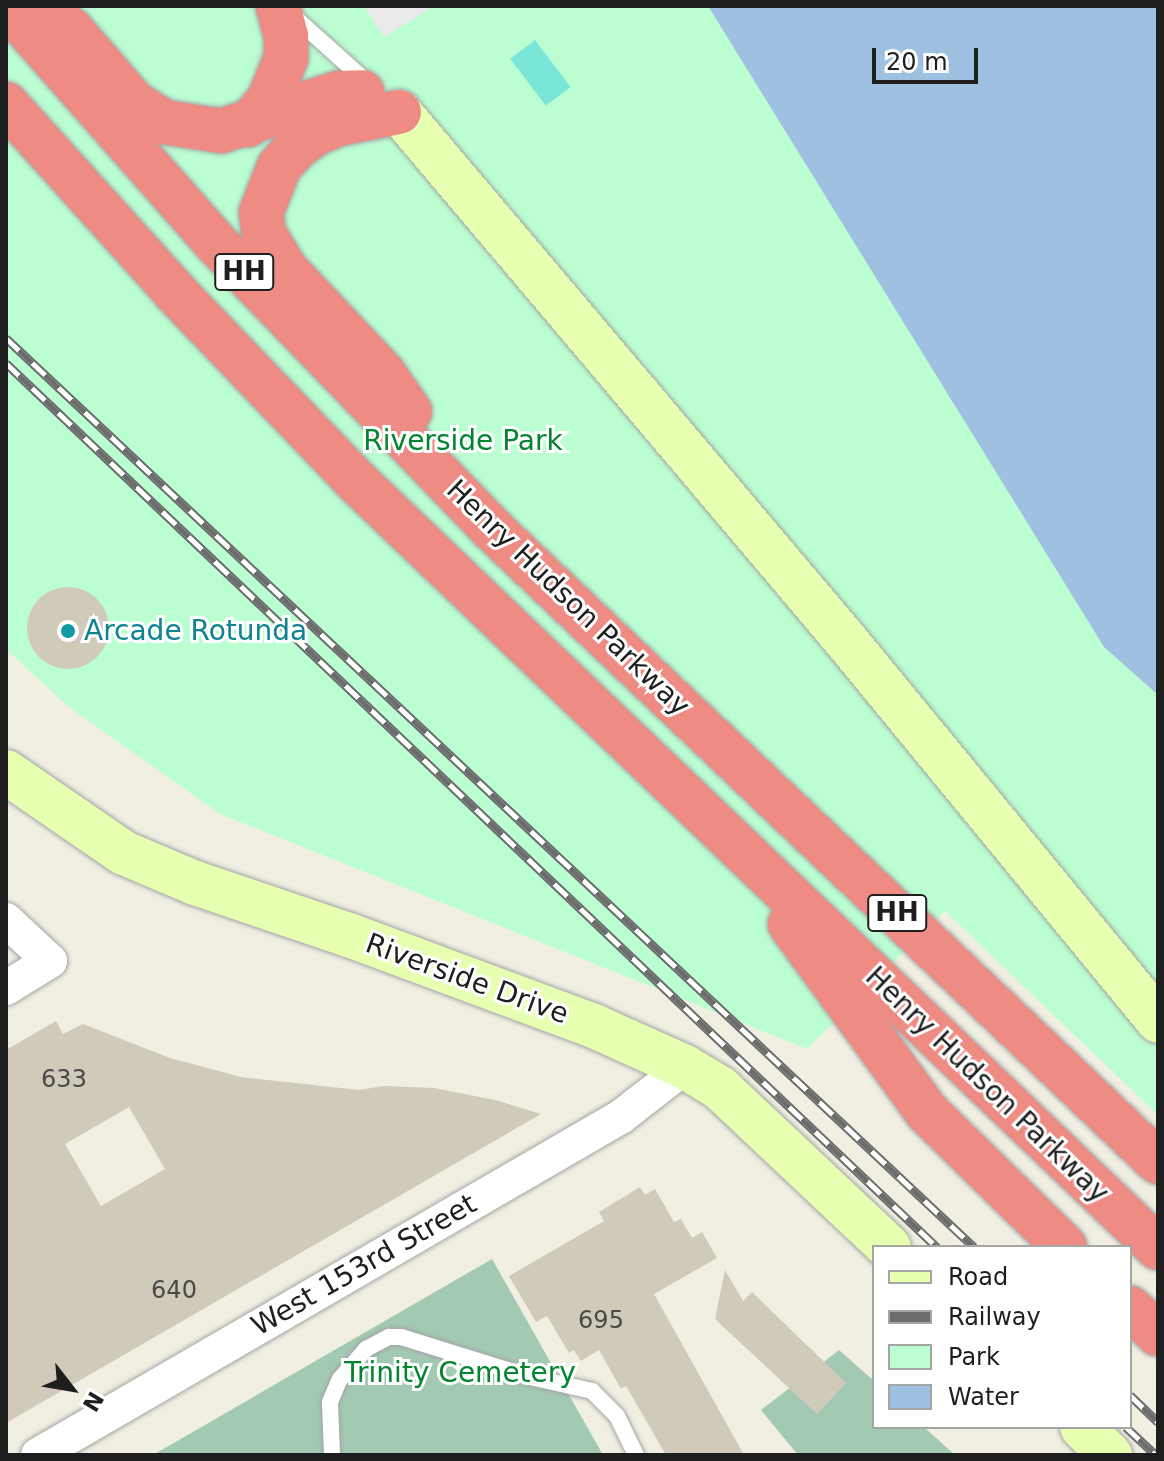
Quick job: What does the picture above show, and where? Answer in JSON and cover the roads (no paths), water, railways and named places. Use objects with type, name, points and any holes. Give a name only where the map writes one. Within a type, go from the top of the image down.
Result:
[{"type":"highway","name":"Henry Hudson Parkway","points":[[7,6],[214,241],[492,529],[1144,1149]]},
{"type":"highway","points":[[38,6],[71,30],[146,113],[164,122],[221,131],[248,125],[339,93],[356,91],[373,94],[388,102]]},
{"type":"highway","points":[[248,125],[269,100],[286,58],[286,36],[279,6]]},
{"type":"highway","points":[[388,102],[338,124],[296,148],[268,189],[261,213],[264,234],[286,270],[383,373],[492,529]]},
{"type":"highway","name":"Henry Hudson Parkway","points":[[6,104],[175,292],[355,480],[1158,1248]]},
{"type":"highway","points":[[733,844],[927,1112],[1063,1245]]},
{"type":"highway","points":[[1132,1310],[1158,1334]]},
{"type":"main road","points":[[388,102],[838,631],[1158,1021]]},
{"type":"main road","name":"Riverside Drive","points":[[6,772],[124,853],[195,883],[349,935],[633,1042],[685,1067],[720,1088],[887,1245]]},
{"type":"main road","points":[[1084,1429],[1110,1455]]},
{"type":"street","points":[[6,920],[50,961],[6,988]]},
{"type":"street","name":"West 153rd Street","points":[[38,1455],[622,1116],[685,1067]]},
{"type":"lane","points":[[279,6],[388,102]]},
{"type":"lane","points":[[332,1455],[330,1402],[340,1379],[366,1349],[389,1337],[401,1337],[592,1391],[617,1416],[636,1455]]},
{"type":"water","points":[[708,6],[1158,6],[1158,695],[1104,647]]},
{"type":"railway","points":[[6,338],[972,1245]]},
{"type":"railway","points":[[6,363],[935,1245]]},
{"type":"railway","points":[[1132,1397],[1158,1422]]},
{"type":"railway","points":[[1128,1429],[1156,1455]]},
{"type":"place","name":"Arcade Rotunda","points":[[68,631]]},
{"type":"park label","name":"Riverside Park","points":[[463,441]]},
{"type":"park label","name":"Trinity Cemetery","points":[[460,1373]]}]
